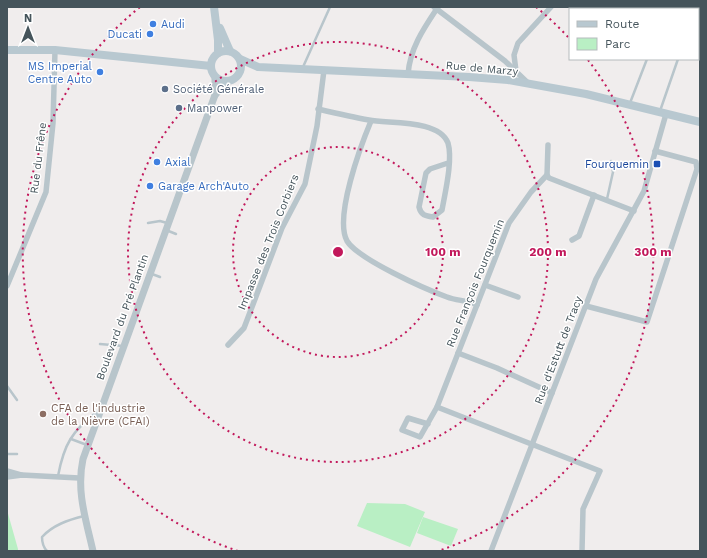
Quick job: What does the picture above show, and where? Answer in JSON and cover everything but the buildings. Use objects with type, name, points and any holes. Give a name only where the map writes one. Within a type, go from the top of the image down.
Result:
[{"type":"main road","points":[[214,7],[218,53]]},
{"type":"main road","points":[[216,18],[230,51],[240,59],[240,72],[237,76],[228,81],[224,81],[215,76],[211,66],[214,56],[218,53],[230,51]]},
{"type":"main road","points":[[7,50],[55,50],[211,66]]},
{"type":"main road","name":"Rue de Marzy","points":[[240,59],[258,67]]},
{"type":"main road","name":"Rue de Marzy","points":[[240,72],[258,67],[469,77],[529,84],[586,94],[700,122]]},
{"type":"street","points":[[516,71],[514,55],[518,43],[551,7]]},
{"type":"street","points":[[408,74],[411,57],[416,42],[436,8],[505,61],[529,84]]},
{"type":"street","name":"Rue du Frêne","points":[[7,286],[46,192],[53,124],[55,50]]},
{"type":"street","points":[[505,61],[514,55]]},
{"type":"street","name":"Impasse des Trois Corbiers","points":[[228,345],[244,328],[282,228],[305,184],[317,126],[324,70]]},
{"type":"street","name":"Boulevard du Pré Plantin","points":[[93,551],[84,516],[79,478],[87,445],[215,95],[215,76]]},
{"type":"street","name":"Boulevard du Pré Plantin","points":[[215,95],[228,81]]},
{"type":"street","points":[[318,109],[371,121],[414,124],[429,128],[439,133],[448,143],[448,163],[448,177],[442,210],[433,217],[425,216],[419,207],[426,173],[430,169],[448,163]]},
{"type":"street","name":"Rue d'Estutt de Tracy","points":[[491,551],[596,279],[634,212],[644,191],[660,134],[663,114]]},
{"type":"street","points":[[371,121],[360,148],[349,186],[342,224],[347,240],[363,256],[449,298],[477,305]]},
{"type":"street","points":[[548,145],[546,175],[548,178],[634,212]]},
{"type":"street","points":[[586,306],[647,322],[697,169],[696,162],[655,151]]},
{"type":"street","name":"Rue François Fourquemin","points":[[428,424],[437,407],[509,223],[531,192],[546,175]]},
{"type":"street","points":[[572,240],[579,236],[594,195]]},
{"type":"street","points":[[484,285],[518,297]]},
{"type":"street","points":[[458,353],[497,368],[552,393]]},
{"type":"street","points":[[437,407],[600,472],[583,509],[582,551]]},
{"type":"street","points":[[7,471],[22,475]]},
{"type":"street","points":[[7,477],[22,475],[79,478]]},
{"type":"lane","points":[[302,69],[330,7]]},
{"type":"lane","points":[[629,105],[647,60]]},
{"type":"lane","points":[[663,114],[678,60]]},
{"type":"lane","name":"Rue d'Estutt de Tracy","points":[[652,160],[652,154],[657,136],[660,134]]},
{"type":"lane","points":[[606,200],[613,172],[611,161]]},
{"type":"lane","points":[[148,223],[160,221],[176,234]]},
{"type":"lane","points":[[150,273],[160,277]]},
{"type":"lane","points":[[100,344],[124,346]]},
{"type":"lane","points":[[7,386],[17,400]]},
{"type":"lane","points":[[58,477],[61,460],[71,439],[80,426],[100,410]]},
{"type":"lane","points":[[71,439],[87,445]]},
{"type":"lane","points":[[7,454],[17,454]]},
{"type":"lane","points":[[46,551],[43,548],[42,537],[48,531],[61,524],[84,516]]},
{"type":"green space","points":[[367,503],[405,504],[425,512],[410,547],[357,526]]},
{"type":"green space","points":[[7,510],[18,549],[18,551],[7,551]]},
{"type":"green space","points":[[423,517],[458,529],[451,546],[417,533]]},
{"type":"place","name":"Audi","points":[[153,24]]},
{"type":"place","name":"Ducati","points":[[150,34]]},
{"type":"place","name":"MS Imperial Centre Auto","points":[[100,72]]},
{"type":"place","name":"Société Générale","points":[[165,89]]},
{"type":"place","name":"Manpower","points":[[179,108]]},
{"type":"place","name":"Axial","points":[[157,162]]},
{"type":"place","name":"Fourquemin","points":[[657,164]]},
{"type":"place","name":"Garage Arch'Auto","points":[[150,186]]},
{"type":"place","name":"CFA de l'industrie de la Nièvre (CFAI)","points":[[43,414]]}]
